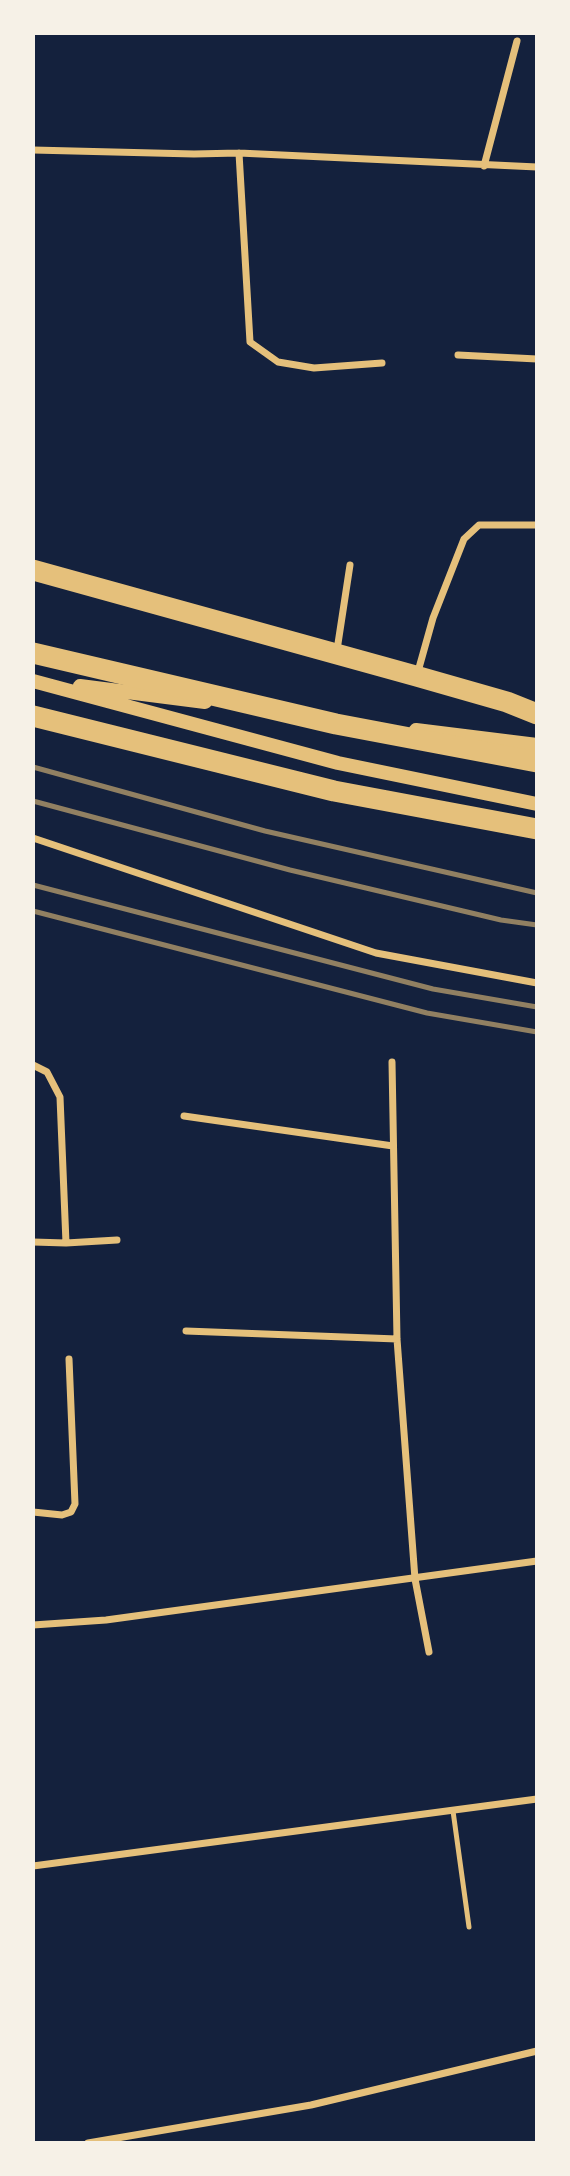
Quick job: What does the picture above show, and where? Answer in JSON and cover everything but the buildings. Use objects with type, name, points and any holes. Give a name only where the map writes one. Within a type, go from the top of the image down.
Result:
[{"type":"highway","points":[[33,570],[507,702],[537,714]]},
{"type":"highway","points":[[33,653],[336,724],[537,762]]},
{"type":"highway","points":[[33,716],[334,791],[537,829]]},
{"type":"main road","points":[[33,681],[537,745]]},
{"type":"main road","points":[[33,681],[338,763],[537,804]]},
{"type":"street","points":[[484,166],[517,41]]},
{"type":"street","points":[[33,150],[239,153],[537,167]]},
{"type":"street","points":[[239,153],[250,342],[278,362],[314,368],[382,363]]},
{"type":"street","points":[[458,355],[537,359]]},
{"type":"street","points":[[416,676],[433,618],[464,539],[479,525],[537,525]]},
{"type":"street","points":[[336,654],[350,565]]},
{"type":"street","points":[[33,838],[376,953],[537,982]]},
{"type":"street","points":[[392,1062],[397,1339],[415,1579],[429,1652]]},
{"type":"street","points":[[33,1065],[47,1072],[60,1097],[66,1243]]},
{"type":"street","points":[[184,1116],[393,1146]]},
{"type":"street","points":[[33,1242],[117,1240]]},
{"type":"street","points":[[186,1331],[397,1339]]},
{"type":"street","points":[[33,1512],[62,1515],[71,1512],[75,1504],[69,1359]]},
{"type":"street","points":[[33,1625],[106,1620],[537,1560]]},
{"type":"street","points":[[33,1866],[537,1799]]},
{"type":"street","points":[[88,2143],[311,2105],[537,2051]]},
{"type":"lane","points":[[453,1811],[469,1927]]},
{"type":"railway","points":[[33,767],[265,831],[537,893]]},
{"type":"railway","points":[[33,801],[290,870],[501,920],[537,925]]},
{"type":"railway","points":[[33,885],[433,989],[537,1007]]},
{"type":"railway","points":[[33,911],[427,1013],[537,1032]]}]
